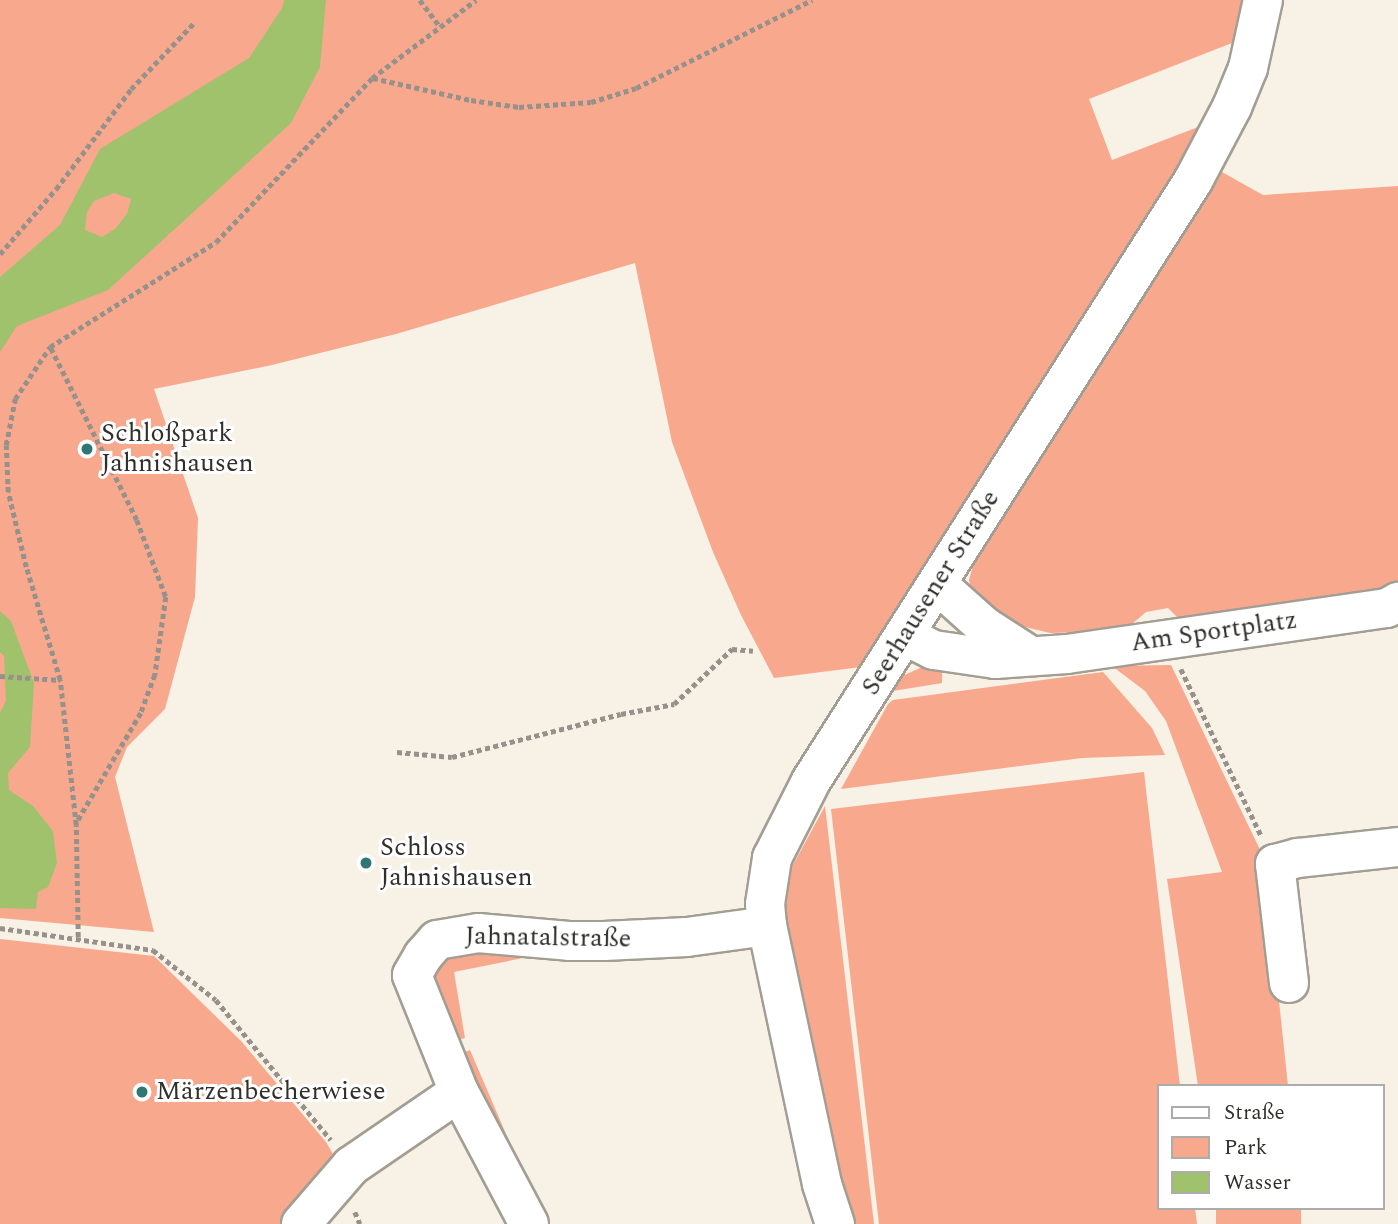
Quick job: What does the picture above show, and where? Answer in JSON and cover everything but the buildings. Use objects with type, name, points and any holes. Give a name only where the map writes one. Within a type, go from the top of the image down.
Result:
[{"type":"street","name":"Seerhausener Straße","points":[[835,1224],[822,1184],[767,926],[765,904],[772,858],[811,781],[906,636],[1193,181],[1232,107],[1248,68],[1263,0]]},
{"type":"street","points":[[937,584],[984,626],[1029,655]]},
{"type":"street","name":"Am Sportplatz","points":[[906,636],[934,650],[995,659],[1067,653],[1388,608],[1398,602]]},
{"type":"street","points":[[1289,983],[1275,864],[1298,858],[1398,847]]},
{"type":"street","name":"Jahnatalstraße","points":[[529,1224],[459,1092],[412,975],[423,956],[437,940],[478,933],[569,942],[659,938],[767,926]]},
{"type":"street","points":[[301,1224],[351,1166],[459,1092]]},
{"type":"path","points":[[420,0],[440,27]]},
{"type":"path","points":[[78,937],[76,825],[60,680],[26,567],[8,492],[6,445],[15,399],[50,347],[216,242],[372,78],[476,0]]},
{"type":"path","points":[[372,78],[471,100],[519,107],[591,102],[636,88],[812,0]]},
{"type":"path","points":[[0,254],[56,190],[131,89],[193,24]]},
{"type":"path","points":[[50,347],[137,520],[166,597],[155,675],[146,701],[76,825]]},
{"type":"path","points":[[1166,638],[1275,864]]},
{"type":"path","points":[[397,751],[452,757],[621,714],[674,704],[732,649],[752,650]]},
{"type":"path","points":[[0,676],[60,680]]},
{"type":"path","points":[[0,928],[78,937],[153,950],[216,1000],[351,1166]]},
{"type":"green space","name":"Schloßpark Jahnishausen","points":[[0,0],[1245,0],[1237,41],[1089,99],[1112,160],[1206,124],[869,666],[774,678],[741,615],[713,552],[672,442],[635,263],[396,334],[272,365],[154,389],[198,518],[195,597],[165,709],[127,747],[115,777],[154,932],[0,918]]},
{"type":"green space","points":[[1213,167],[1263,195],[1398,186],[1398,588],[1177,617],[1168,608],[1146,612],[1132,624],[1082,632],[1050,633],[1021,626],[1000,616],[971,589],[969,580],[975,558]]},
{"type":"green space","points":[[1171,665],[1264,858],[1288,1084],[1198,1084],[1167,879],[1222,872],[1166,721],[1145,691],[1112,666]]},
{"type":"green space","points":[[920,668],[942,668],[942,683],[893,691],[884,697],[891,681]]},
{"type":"green space","points":[[1103,672],[1152,728],[1165,755],[1082,758],[841,789],[888,704],[893,700]]},
{"type":"green space","points":[[1144,772],[1180,1084],[1156,1084],[1156,1210],[1195,1210],[1197,1224],[879,1224],[831,809]]},
{"type":"green space","points":[[825,806],[874,1224],[851,1224],[792,964],[782,898],[788,874]]},
{"type":"green space","name":"Märzenbecherwiese","points":[[0,939],[154,956],[241,1041],[326,1142],[337,1161],[291,1224],[0,1224]]},
{"type":"green space","points":[[568,949],[454,972],[465,1038],[450,1042],[431,986],[435,970],[443,959],[453,952]]},
{"type":"green space","points":[[470,1050],[523,1170],[513,1173],[455,1056]]},
{"type":"green space","points":[[1216,1210],[1301,1210],[1301,1224],[1216,1224]]},
{"type":"water","points":[[284,0],[326,0],[320,67],[291,123],[108,290],[17,326],[0,352],[0,277],[60,225],[100,149],[249,58],[282,8]],"holes":[[[114,193],[131,199],[127,214],[115,229],[102,237],[85,230],[87,212],[94,201]]]},
{"type":"water","points":[[0,611],[11,621],[34,683],[30,747],[8,773],[9,790],[33,806],[53,831],[57,863],[48,887],[38,892],[36,909],[0,908],[0,713],[6,701],[4,656],[0,652]]},
{"type":"place","name":"Schloßpark Jahnishausen","points":[[87,449]]},
{"type":"place","name":"Schloss Jahnishausen","points":[[366,863]]},
{"type":"place","name":"Märzenbecherwiese","points":[[142,1092]]}]
